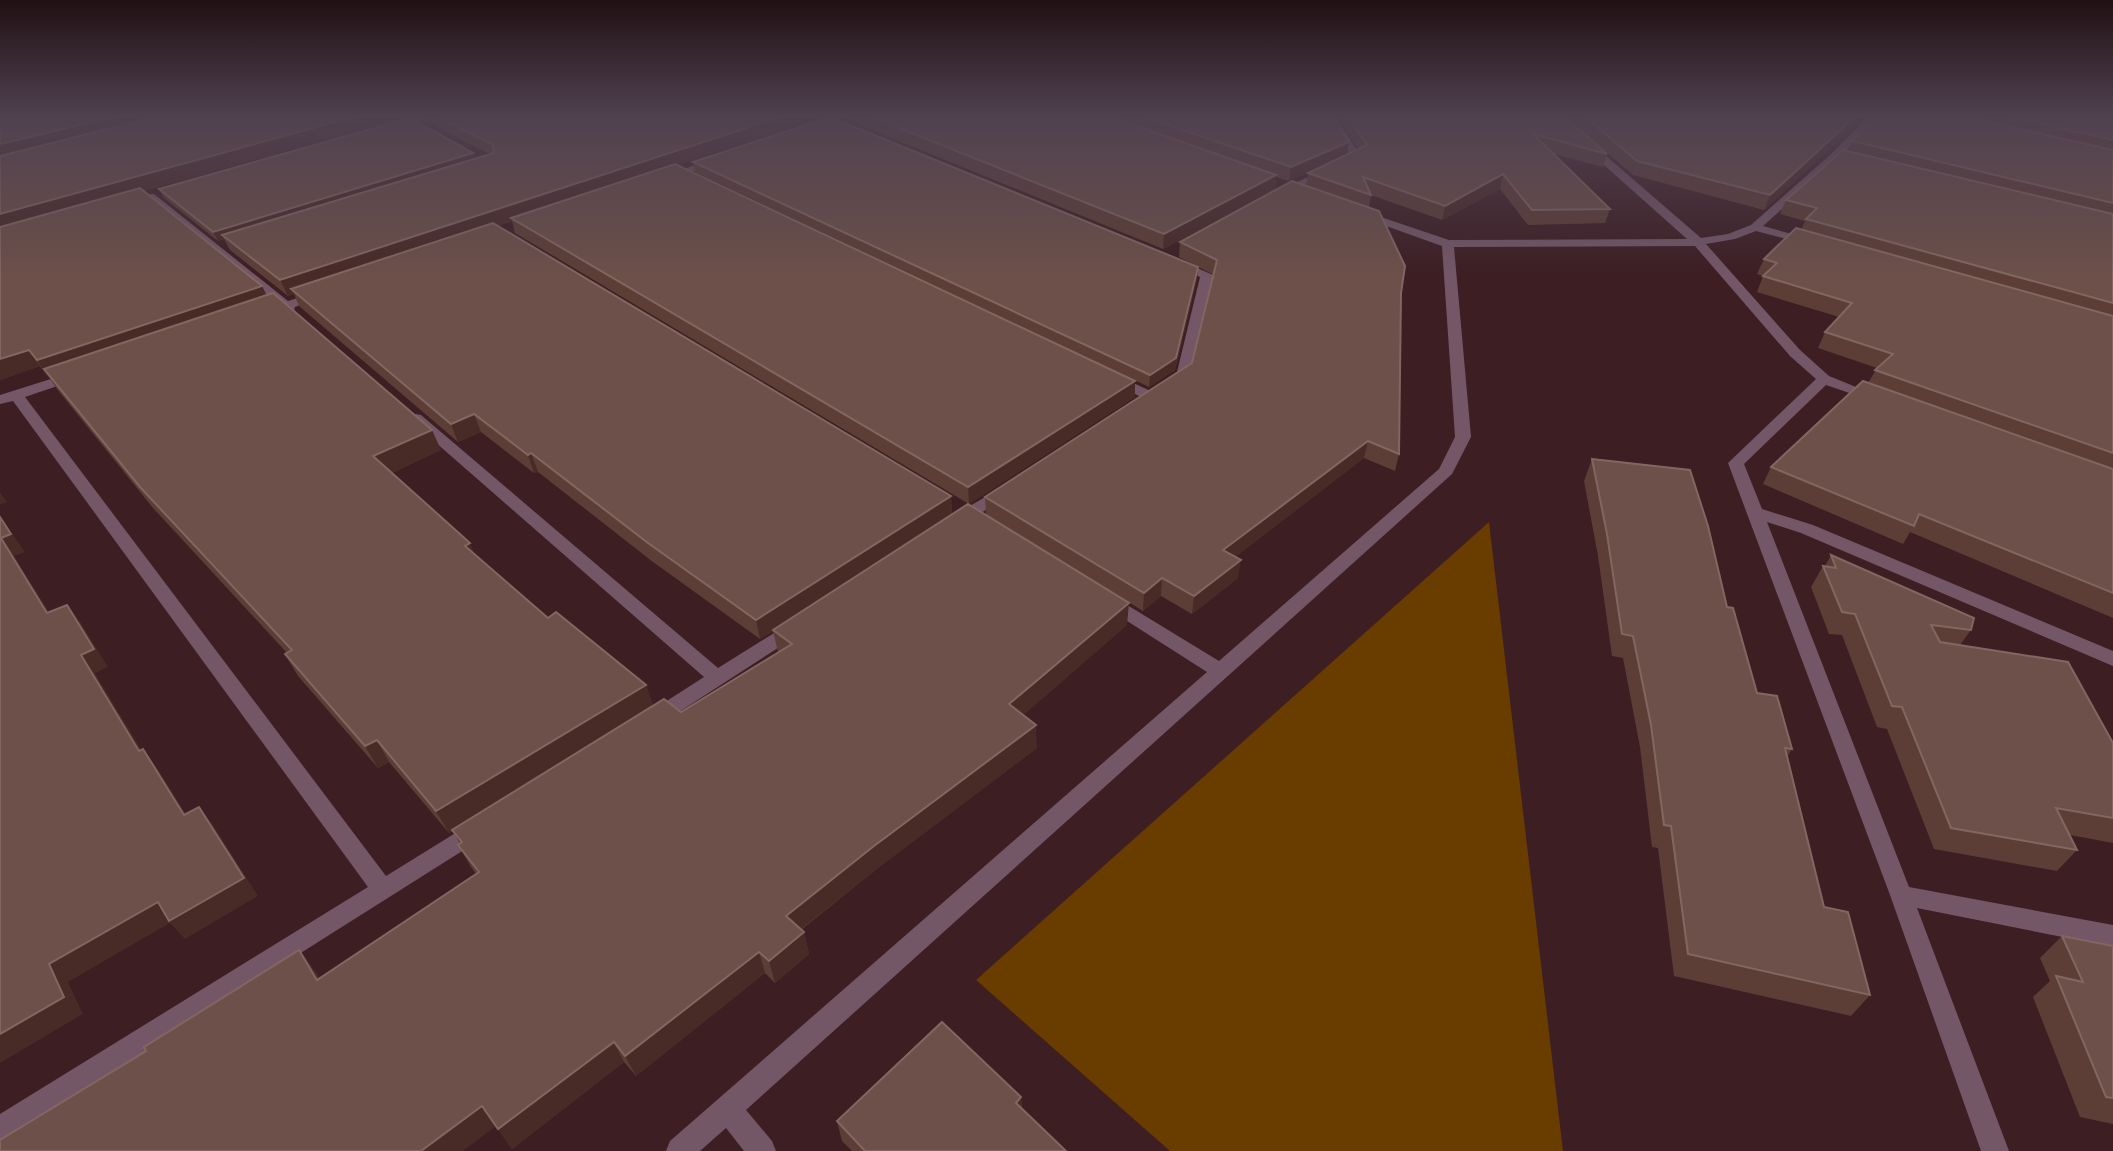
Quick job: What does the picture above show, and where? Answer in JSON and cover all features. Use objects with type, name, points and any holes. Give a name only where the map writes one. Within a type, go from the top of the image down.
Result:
[{"type":"street","points":[[654,181],[687,170]]},
{"type":"street","points":[[1266,201],[1331,170]]},
{"type":"street","points":[[1615,170],[1698,242],[1795,353],[1824,379],[1890,403]]},
{"type":"street","points":[[1342,207],[1448,244],[1698,242],[1731,237],[1755,227],[1820,170]]},
{"type":"street","points":[[680,172],[704,184]]},
{"type":"street","points":[[1264,179],[1316,198]]},
{"type":"street","points":[[150,196],[222,246],[292,311]]},
{"type":"street","points":[[1755,227],[1822,246]]},
{"type":"street","points":[[680,1151],[1446,471],[1463,436],[1448,244]]},
{"type":"street","points":[[1128,411],[1184,374],[1207,275],[1163,257],[1174,251]]},
{"type":"street","points":[[248,319],[292,311],[337,289]]},
{"type":"street","points":[[1101,372],[1150,396]]},
{"type":"street","points":[[80,374],[8,398],[383,889]]},
{"type":"street","points":[[1824,379],[1736,463],[1901,895],[1994,1151]]},
{"type":"street","points":[[402,406],[718,679]]},
{"type":"street","points":[[946,529],[1014,485]]},
{"type":"street","points":[[1756,513],[1807,529],[2113,659]]},
{"type":"street","points":[[1095,592],[1221,671]]},
{"type":"street","points":[[637,730],[809,619]]},
{"type":"street","points":[[0,1129],[499,817]]},
{"type":"street","points":[[1901,895],[2113,936]]},
{"type":"street","points":[[727,1109],[762,1151]]},
{"type":"shaded area","points":[[1489,522],[1563,1151],[1170,1151],[976,980]]},
{"type":"building","points":[[0,170],[161,170],[0,214]]},
{"type":"building","points":[[227,170],[418,170],[213,232],[159,189]]},
{"type":"building","points":[[439,170],[618,170],[280,280],[222,235]]},
{"type":"building","points":[[658,170],[687,170],[1135,381],[968,487],[511,218]]},
{"type":"building","points":[[710,170],[959,170],[1198,267],[1176,358],[1150,375]]},
{"type":"building","points":[[1003,170],[1261,170],[1276,175],[1164,234]]},
{"type":"building","points":[[1315,170],[1570,170],[1610,209],[1532,210],[1503,174],[1445,206],[1363,177],[1371,195],[1308,173]]},
{"type":"building","points":[[1671,170],[1798,170],[1770,195]]},
{"type":"building","points":[[1821,170],[1926,170],[2113,214],[2113,303],[1806,219],[1817,208],[1786,200]]},
{"type":"building","points":[[1973,170],[2113,170],[2113,203]]},
{"type":"building","points":[[1292,181],[1379,211],[1405,266],[1401,293],[1399,454],[1368,441],[1223,550],[1241,560],[1194,596],[1162,578],[1144,593],[985,497],[1192,363],[1217,260],[1180,242]]},
{"type":"building","points":[[140,188],[262,286],[37,360],[29,350],[0,359],[0,227]]},
{"type":"building","points":[[493,223],[951,496],[756,620],[648,543],[531,453],[528,455],[474,414],[451,424],[291,289]]},
{"type":"building","points":[[1796,228],[2113,316],[2113,453],[1875,370],[1893,354],[1825,332],[1852,303],[1763,276],[1777,263],[1764,259]]},
{"type":"building","points":[[273,293],[432,430],[373,456],[470,543],[465,546],[548,618],[556,612],[646,685],[436,811],[377,740],[365,746],[285,654],[292,650],[140,487],[44,369]]},
{"type":"building","points":[[1863,381],[2113,469],[2113,593],[1919,514],[1914,526],[1771,467]]},
{"type":"building","points":[[1592,459],[1690,470],[1708,526],[1727,607],[1733,608],[1757,693],[1777,696],[1792,749],[1785,748],[1824,907],[1848,912],[1870,995],[1688,954],[1671,826],[1664,825],[1651,725],[1633,636],[1622,634],[1607,534]]},
{"type":"building","points":[[968,504],[1129,603],[1009,704],[1036,725],[874,846],[786,916],[804,932],[769,961],[759,952],[625,1056],[614,1042],[498,1129],[482,1106],[421,1151],[0,1151],[0,1140],[146,1051],[144,1047],[299,950],[317,980],[479,872],[458,845],[462,842],[452,830],[664,699],[681,712],[792,644],[773,630]]},
{"type":"building","points":[[0,517],[11,534],[1,538],[47,613],[67,605],[94,649],[81,655],[139,751],[143,749],[184,815],[199,807],[244,878],[169,921],[158,902],[49,964],[64,997],[0,1034]]},
{"type":"building","points":[[1831,555],[1974,618],[1971,630],[1931,625],[1940,642],[2068,662],[2113,743],[2113,818],[2056,808],[2077,850],[1951,828],[1902,707],[1892,706],[1855,614],[1842,612],[1823,566],[1836,568]]},
{"type":"building","points":[[2062,936],[2113,946],[2113,1098],[2106,1097],[2056,976],[2083,982]]},
{"type":"building","points":[[942,1022],[1021,1097],[1016,1103],[1066,1151],[865,1151],[837,1121]]}]
